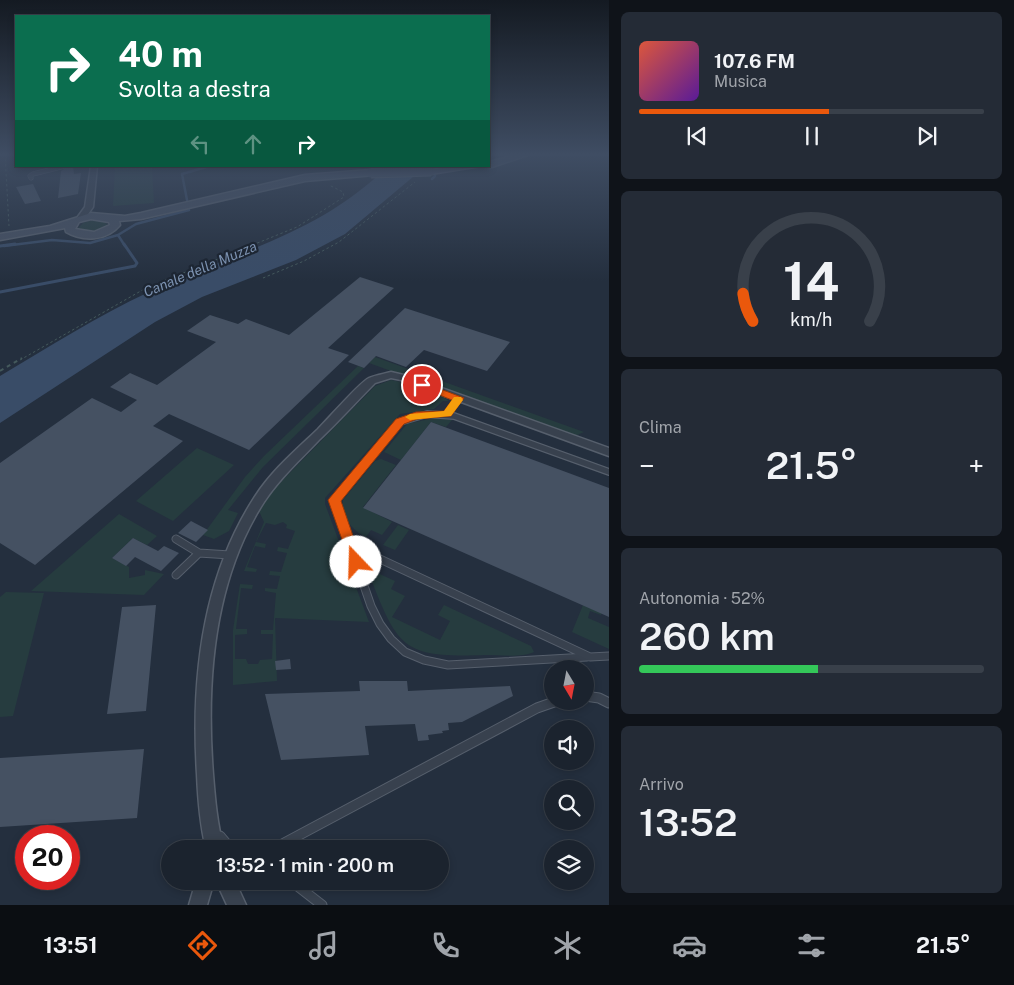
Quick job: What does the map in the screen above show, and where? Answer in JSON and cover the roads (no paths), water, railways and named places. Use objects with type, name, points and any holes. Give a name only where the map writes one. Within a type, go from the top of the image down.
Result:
[{"type":"street","points":[[77,234],[70,230],[89,207],[90,196]]},
{"type":"street","points":[[30,233],[77,221],[104,217],[117,219],[142,216],[227,196]]},
{"type":"street","points":[[89,207],[115,222],[114,227]]},
{"type":"street","points":[[4,235],[30,233],[101,234],[142,216]]},
{"type":"street","points":[[212,840],[203,756],[202,720],[216,601],[230,555],[249,515],[270,484],[371,381],[383,376],[398,376],[609,452]]},
{"type":"street","points":[[198,905],[202,890]]},
{"type":"street","points":[[230,890],[237,905]]},
{"type":"lane","points":[[447,414],[459,398]]},
{"type":"lane","points":[[609,472],[447,414],[416,416],[400,422],[337,494],[334,500],[335,508],[380,627],[398,648],[432,664],[448,665],[609,656]]},
{"type":"lane","points":[[176,539],[198,553],[230,555]]},
{"type":"lane","points":[[350,545],[590,657]]},
{"type":"lane","points":[[176,575],[198,553]]},
{"type":"lane","points":[[594,697],[609,703]]},
{"type":"lane","points":[[290,840],[544,706]]},
{"type":"lane","points":[[303,890],[322,905]]},
{"type":"water","points":[[352,196],[390,196],[345,234],[296,260],[202,297],[155,322],[0,423],[0,376],[73,332],[130,301],[274,240],[304,226]]},
{"type":"waterway","points":[[118,235],[136,224],[189,210]]},
{"type":"waterway","points":[[4,246],[52,240],[90,243],[118,235]]},
{"type":"waterway","points":[[118,235],[125,246]]},
{"type":"waterway","points":[[0,246],[15,244]]},
{"type":"waterway","points":[[0,292],[135,266],[137,263],[124,244]]},
{"type":"water label","name":"Canale della Muzza","points":[[200,269]]}]
